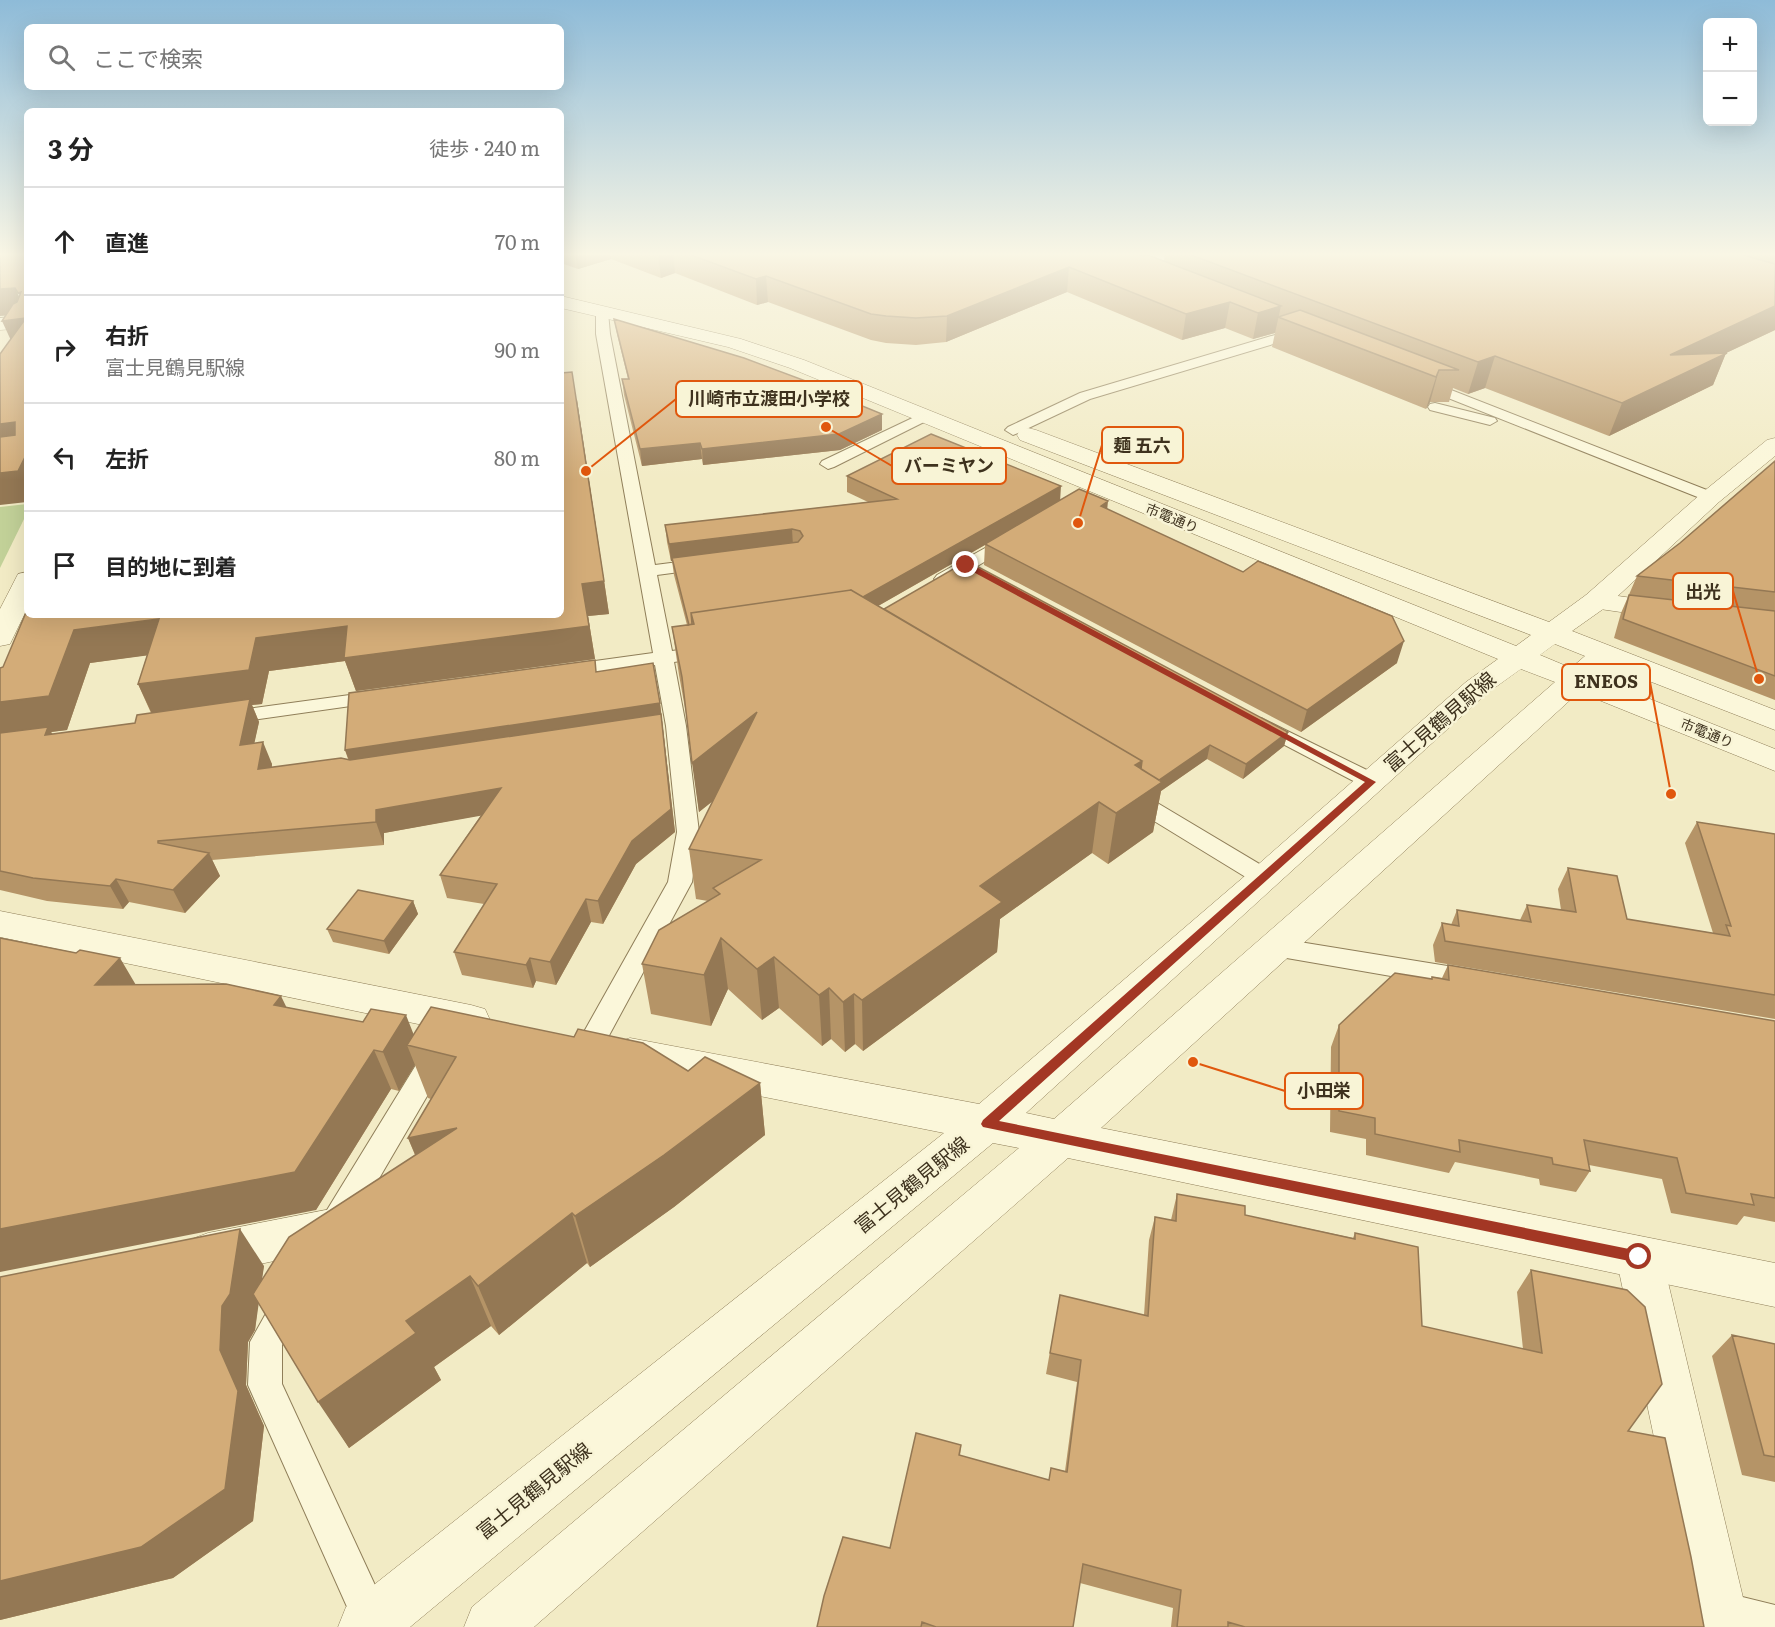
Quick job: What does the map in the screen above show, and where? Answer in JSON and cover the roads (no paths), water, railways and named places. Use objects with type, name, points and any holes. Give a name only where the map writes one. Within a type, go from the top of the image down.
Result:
[{"type":"street","name":"市電通り","points":[[668,328],[734,343],[797,364],[1775,761]]},
{"type":"street","points":[[736,328],[781,340],[947,404]]},
{"type":"street","name":"市電通り","points":[[1002,426],[1605,653],[1775,721]]},
{"type":"street","name":"富士見鶴見駅線","points":[[370,1624],[987,1124],[1476,688],[1596,601],[1711,497],[1775,445]]},
{"type":"street","points":[[0,638],[24,586]]},
{"type":"street","points":[[1596,601],[1695,613]]},
{"type":"street","points":[[492,1627],[1061,1138],[1605,653]]},
{"type":"street","points":[[0,924],[502,1027]]},
{"type":"street","points":[[573,1042],[1061,1138],[1775,1285]]},
{"type":"street","points":[[172,1261],[317,1256]]},
{"type":"street","points":[[1639,1257],[1720,1618]]},
{"type":"lane","points":[[573,1042],[680,882],[688,832],[676,726],[603,334],[597,328]]},
{"type":"lane","points":[[1283,328],[1311,339]]},
{"type":"lane","points":[[1002,426],[1085,396],[1295,333]]},
{"type":"lane","points":[[1406,376],[1711,497]]},
{"type":"lane","points":[[1436,407],[1452,413],[1556,435]]},
{"type":"lane","points":[[828,464],[925,416]]},
{"type":"lane","points":[[1075,501],[1098,488]]},
{"type":"lane","points":[[926,588],[1026,530]]},
{"type":"lane","points":[[646,571],[725,561]]},
{"type":"lane","points":[[966,565],[987,576]]},
{"type":"lane","points":[[545,674],[720,649]]},
{"type":"lane","points":[[201,721],[403,693]]},
{"type":"lane","points":[[1249,717],[1371,782]]},
{"type":"lane","points":[[653,729],[676,726]]},
{"type":"lane","points":[[1115,788],[1265,878]]},
{"type":"lane","points":[[1275,947],[1497,985]]},
{"type":"lane","points":[[370,1624],[265,1385],[266,1342],[459,1018]]},
{"type":"lane","points":[[1720,1618],[1775,1624]]},
{"type":"place","name":"バーミヤン","points":[[826,427]]},
{"type":"place","name":"川崎市立渡田小学校","points":[[586,471]]},
{"type":"place","name":"麺 五六","points":[[1078,523]]},
{"type":"place","name":"出光","points":[[1759,679]]},
{"type":"place","name":"ENEOS","points":[[1671,794]]},
{"type":"place","name":"小田栄","points":[[1193,1062]]}]
